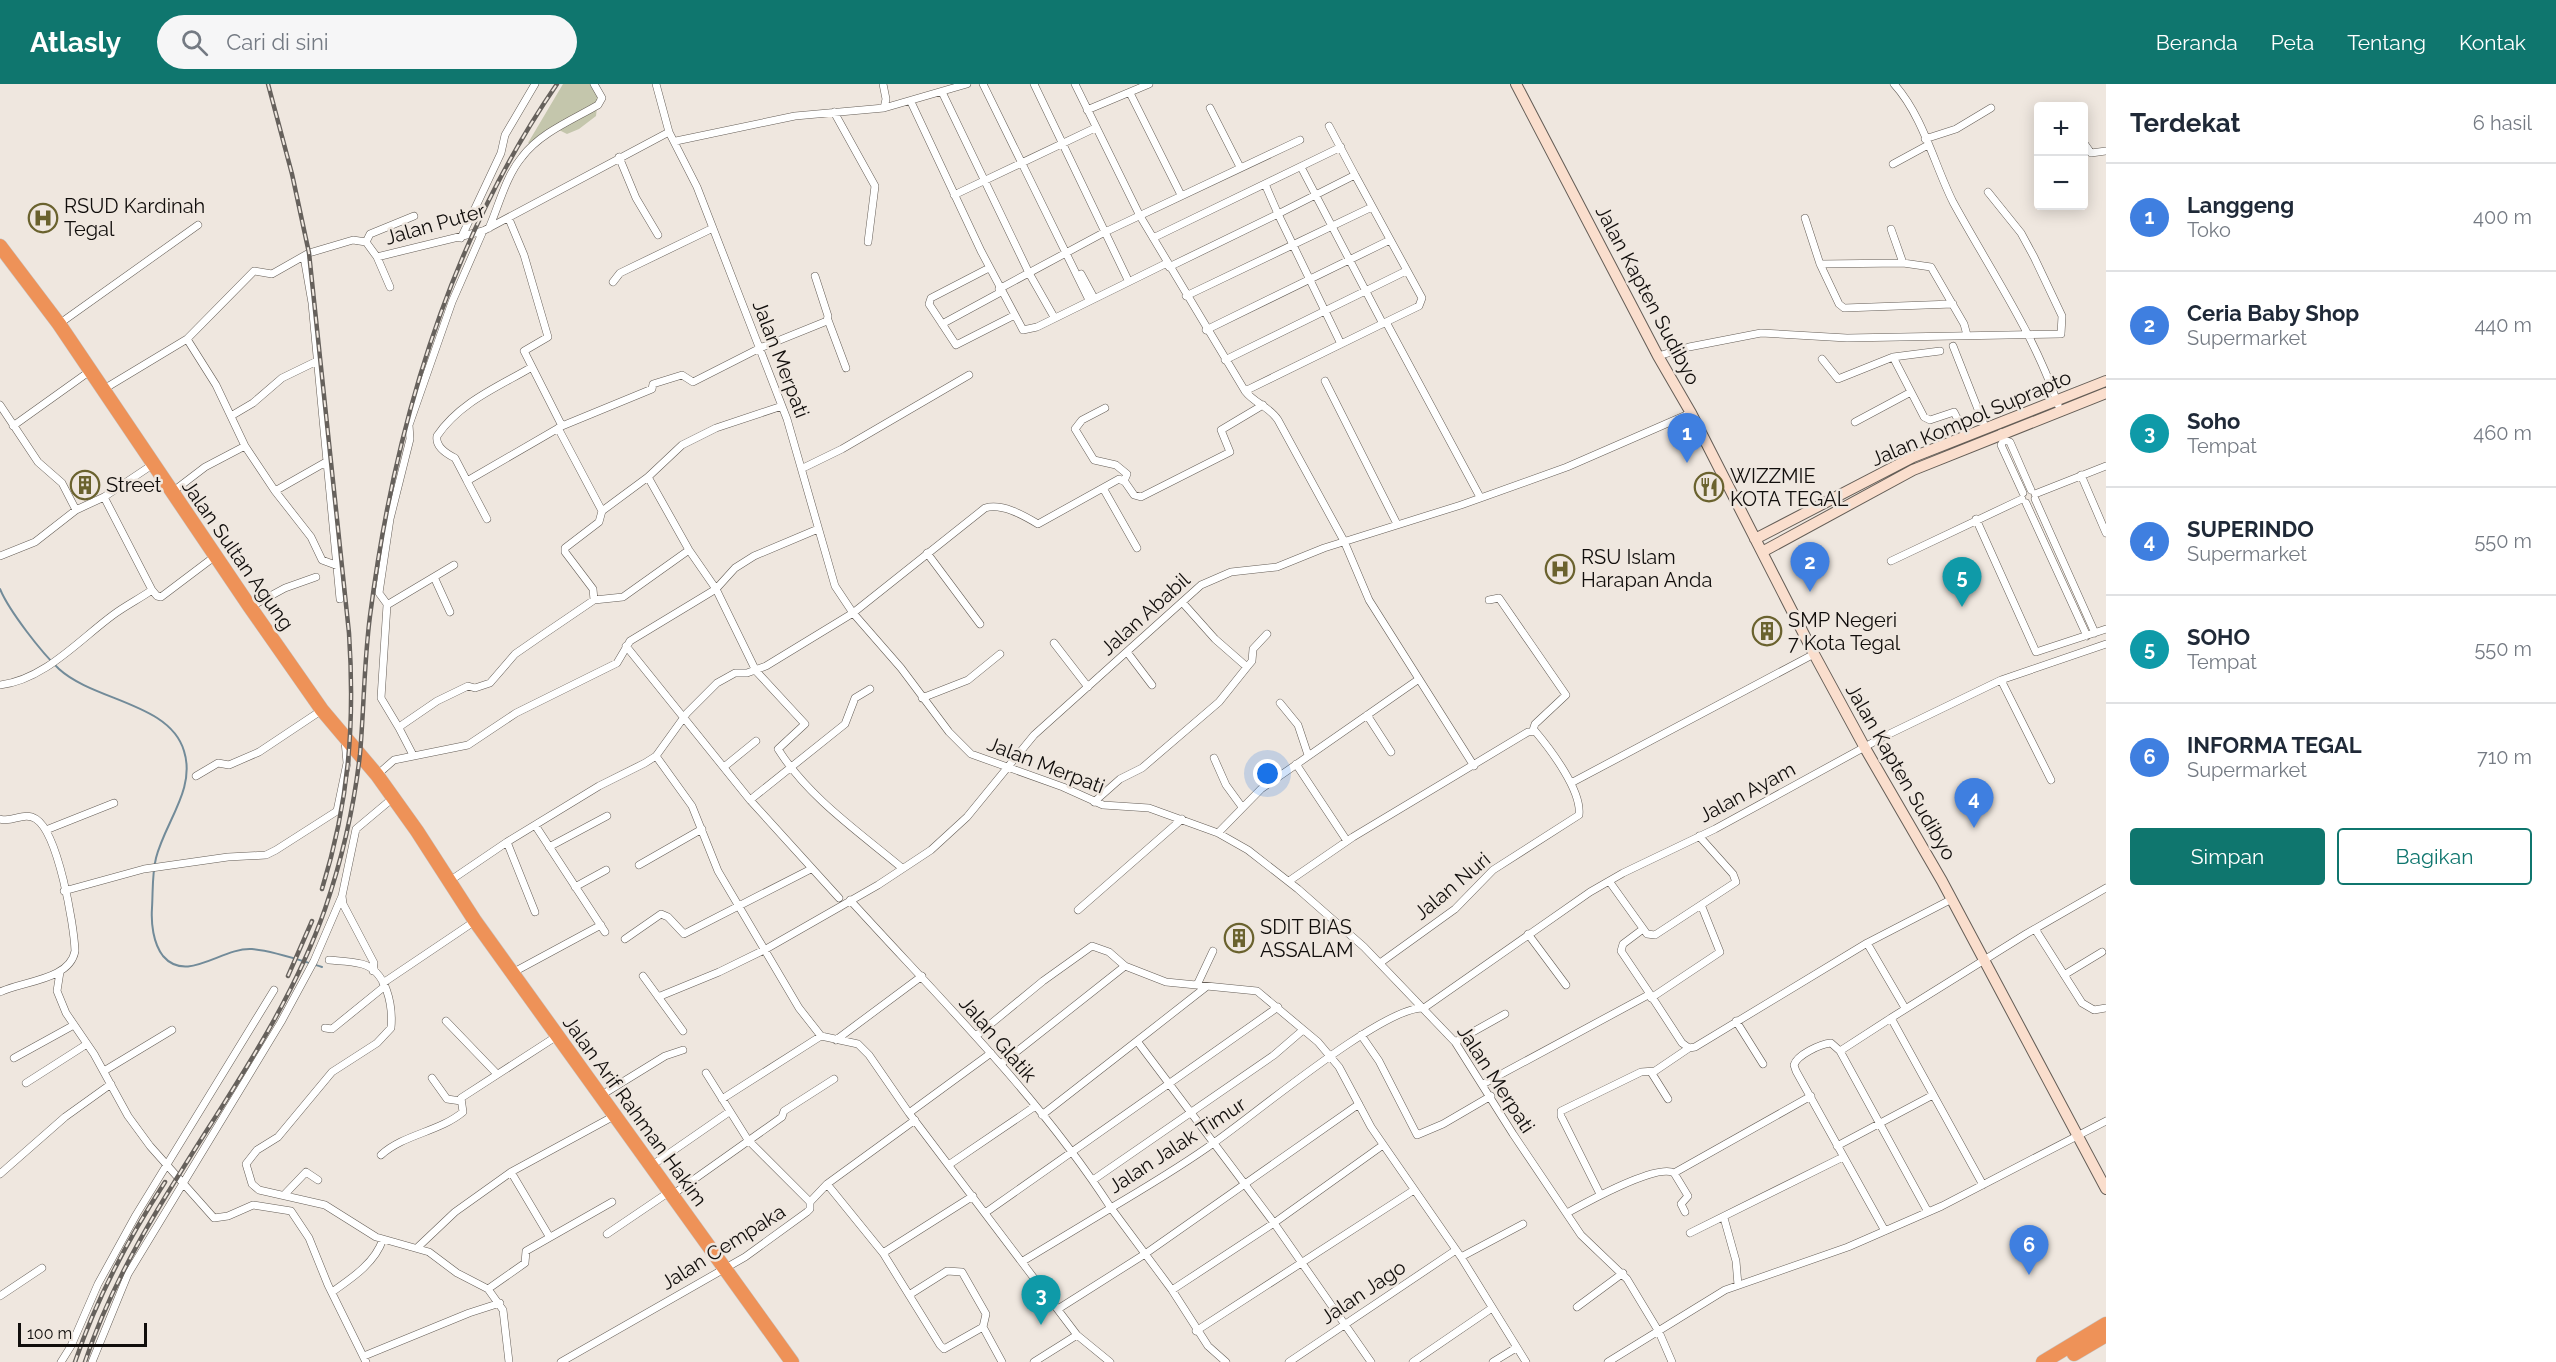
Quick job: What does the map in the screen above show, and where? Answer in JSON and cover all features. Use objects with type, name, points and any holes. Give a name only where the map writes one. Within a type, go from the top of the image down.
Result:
[{"type":"highway","name":"Jalan Sultan Agung","points":[[0,246],[59,324],[214,557],[322,710],[377,775],[451,880]]},
{"type":"highway","name":"Jalan Arif Rahman Hakim","points":[[451,880],[475,921],[792,1362]]},
{"type":"highway","points":[[2043,1362],[2106,1324]]},
{"type":"highway","points":[[2060,1362],[2106,1335]]},
{"type":"main road","name":"Jalan Kapten Sudibyo","points":[[1516,84],[1658,356],[1691,413],[1864,748],[1952,899],[1983,962],[2078,1137],[2103,1178],[2106,1189]]},
{"type":"main road","name":"Jalan Kompol Suprapto","points":[[1762,552],[1913,470],[2003,437],[2106,381]]},
{"type":"main road","name":"Jalan Kompol Suprapto","points":[[1755,539],[1913,457],[1985,427],[2106,393]]},
{"type":"main road","points":[[1849,491],[1855,502]]},
{"type":"street","points":[[461,238],[501,153],[505,135],[535,84]]},
{"type":"street","points":[[413,755],[381,698],[387,604],[379,593],[382,561],[410,439],[410,425],[452,302],[514,168],[523,155],[544,136],[598,105],[602,98],[594,84]]},
{"type":"street","name":"Jalan Merpati","points":[[656,84],[669,132],[676,141],[713,228],[782,406],[803,468],[830,575],[853,613],[901,668],[949,732],[971,754],[1007,766],[1094,802],[1112,806],[1149,808],[1218,833],[1248,850],[1289,881],[1380,963],[1455,1042],[1513,1134],[1567,1213],[1591,1246],[1623,1273],[1659,1332],[1672,1362]]},
{"type":"street","points":[[883,84],[886,99],[884,108]]},
{"type":"street","points":[[676,141],[777,120],[884,108],[967,84]]},
{"type":"street","points":[[985,84],[1091,299]]},
{"type":"street","points":[[1034,84],[1103,233],[1128,280]]},
{"type":"street","points":[[1076,84],[1095,128],[1140,216],[1186,296],[1245,391],[1252,400],[1269,407],[1278,420],[1344,541],[1370,600],[1474,766]]},
{"type":"street","points":[[1088,110],[1149,84]]},
{"type":"street","points":[[1894,84],[1904,96],[1952,200],[2026,334],[2058,406]]},
{"type":"street","points":[[942,92],[1029,273],[1054,317]]},
{"type":"street","points":[[1130,93],[1181,195]]},
{"type":"street","points":[[911,102],[1013,316],[1020,328],[1029,331],[1128,280],[1168,265],[1355,175]]},
{"type":"street","points":[[1210,108],[1240,167]]},
{"type":"street","points":[[1893,164],[1927,142],[1956,129],[1990,108]]},
{"type":"street","points":[[834,112],[874,186],[868,242]]},
{"type":"street","points":[[1245,391],[1384,323],[1421,302],[1421,294],[1406,271],[1329,126]]},
{"type":"street","points":[[954,195],[1095,128]]},
{"type":"street","name":"Jalan Puter","points":[[104,389],[187,339],[254,271],[272,274],[279,272],[304,257],[353,240],[366,242],[377,257],[461,238],[509,219],[669,132]]},
{"type":"street","points":[[942,324],[1103,233],[1300,140]]},
{"type":"street","points":[[1153,238],[1341,147]]},
{"type":"street","points":[[2088,149],[2091,153],[2106,151]]},
{"type":"street","points":[[619,158],[636,198],[658,235]]},
{"type":"street","points":[[1301,166],[1349,260],[1480,497]]},
{"type":"street","points":[[1265,184],[1309,281],[1341,344]]},
{"type":"street","points":[[1658,356],[1689,347],[1761,333],[1848,338],[1966,331],[2060,334],[2063,331],[2064,322],[2021,233],[1988,192]]},
{"type":"street","points":[[1186,296],[1372,207]]},
{"type":"street","points":[[366,242],[370,234],[414,216]]},
{"type":"street","points":[[1804,218],[1820,264],[1839,304],[1844,308],[1953,304]]},
{"type":"street","points":[[509,219],[524,255],[548,337],[524,350],[602,511]]},
{"type":"street","points":[[59,324],[198,225]]},
{"type":"street","points":[[613,282],[620,273],[713,228]]},
{"type":"street","points":[[1891,230],[1903,263]]},
{"type":"street","points":[[1206,330],[1390,240]]},
{"type":"street","points":[[304,257],[312,303],[340,599]]},
{"type":"street","points":[[377,257],[390,287]]},
{"type":"street","points":[[1820,264],[1903,263],[1931,267],[1966,331]]},
{"type":"street","points":[[989,268],[929,300],[956,345],[1013,316]]},
{"type":"street","points":[[1225,360],[1406,271]]},
{"type":"street","points":[[816,276],[828,320],[846,368]]},
{"type":"street","points":[[467,481],[560,427],[652,389],[653,384],[682,375],[693,382],[760,348],[828,320]]},
{"type":"street","points":[[187,339],[231,416],[245,446],[274,491],[311,537],[322,560],[338,566]]},
{"type":"street","points":[[1953,346],[1985,427]]},
{"type":"street","points":[[1822,358],[1838,380],[1893,357],[1940,351]]},
{"type":"street","points":[[1893,357],[1927,420],[1954,412],[1966,436]]},
{"type":"street","points":[[231,416],[253,403],[282,378],[317,361]]},
{"type":"street","points":[[487,519],[455,458],[447,455],[439,445],[437,436],[466,403],[532,367]]},
{"type":"street","points":[[13,426],[90,371]]},
{"type":"street","points":[[803,468],[842,449],[969,375]]},
{"type":"street","points":[[1325,381],[1397,524]]},
{"type":"street","points":[[1855,422],[1911,392]]},
{"type":"street","points":[[0,405],[38,462],[62,483],[76,510]]},
{"type":"street","points":[[451,880],[535,825],[656,756],[684,716],[717,683],[735,673],[756,671],[776,661],[853,613],[988,506],[1017,512],[1038,524],[1119,479],[1124,481],[1134,495],[1141,497],[1230,452],[1221,429],[1263,405]]},
{"type":"street","points":[[594,600],[593,589],[564,551],[599,522],[602,511],[648,477],[682,445],[694,437],[782,406]]},
{"type":"street","points":[[1105,408],[1082,420],[1075,429],[1094,460],[1119,466],[1127,474],[1124,481]]},
{"type":"street","name":"Jalan Ababil","points":[[658,997],[719,972],[766,949],[902,868],[950,835],[1034,735],[1201,585],[1223,575],[1277,567],[1344,541],[1397,524],[1426,518],[1567,467],[1691,413]]},
{"type":"street","points":[[1996,423],[2003,437],[2010,442],[2034,494],[2086,614],[2091,634]]},
{"type":"street","points":[[2003,437],[2001,446],[2036,525],[2079,617],[2091,634]]},
{"type":"street","points":[[171,493],[205,467],[245,446]]},
{"type":"street","points":[[274,491],[326,462]]},
{"type":"street","points":[[2011,468],[2020,464]]},
{"type":"street","points":[[0,556],[35,542],[76,510],[104,497],[152,465]]},
{"type":"street","points":[[1891,561],[1976,519],[2106,466]]},
{"type":"street","points":[[2081,475],[2106,533]]},
{"type":"street","points":[[648,477],[689,550],[716,589],[756,671],[805,724],[778,749],[790,768],[826,803],[902,868]]},
{"type":"street","points":[[1103,489],[1137,548]]},
{"type":"street","points":[[2024,498],[2034,494]]},
{"type":"street","points":[[104,497],[157,596],[161,597],[214,557]]},
{"type":"street","points":[[1976,519],[2036,652],[2106,629]]},
{"type":"street","points":[[2036,525],[2045,521]]},
{"type":"street","points":[[377,775],[394,760],[468,744],[516,713],[617,663],[626,646],[638,636],[716,589],[735,568],[818,529]]},
{"type":"street","points":[[2049,552],[2057,548]]},
{"type":"street","points":[[399,728],[437,701],[470,686],[474,688],[490,683],[518,651],[594,600],[623,597],[689,550]]},
{"type":"street","points":[[927,553],[980,624]]},
{"type":"street","points":[[387,604],[454,565]]},
{"type":"street","points":[[250,607],[285,588],[316,577]]},
{"type":"street","points":[[434,577],[450,612]]},
{"type":"street","points":[[2064,585],[2072,582]]},
{"type":"street","points":[[0,685],[26,678],[48,665],[115,613],[152,590]]},
{"type":"street","points":[[1289,881],[1347,841],[1533,730],[1535,724],[1566,695],[1499,598],[1489,600]]},
{"type":"street","points":[[1182,602],[1215,639],[1247,667]]},
{"type":"street","points":[[2079,617],[2086,614]]},
{"type":"street","points":[[1094,802],[1120,779],[1142,768],[1219,702],[1253,659],[1253,649],[1267,634]]},
{"type":"street","points":[[1054,643],[1088,687]]},
{"type":"street","points":[[626,646],[750,800],[839,898]]},
{"type":"street","name":"Jalan Ayam","points":[[1424,1008],[1528,934],[1609,881],[1864,748],[2001,680],[2105,647]]},
{"type":"street","points":[[1127,652],[1152,685]]},
{"type":"street","points":[[922,698],[968,680],[1000,654]]},
{"type":"street","points":[[1571,783],[1814,654]]},
{"type":"street","points":[[1218,833],[1242,807],[1296,764],[1419,679]]},
{"type":"street","points":[[2001,680],[2051,780]]},
{"type":"street","points":[[750,800],[845,724],[855,698],[870,689]]},
{"type":"street","points":[[1280,703],[1298,725],[1308,755]]},
{"type":"street","points":[[196,776],[218,763],[229,765],[259,752],[322,710]]},
{"type":"street","points":[[1367,715],[1390,752]]},
{"type":"street","name":"Jalan Nuri","points":[[1380,963],[1455,909],[1492,870],[1575,820],[1580,809],[1571,783],[1542,739],[1533,730]]},
{"type":"street","points":[[64,891],[144,869],[228,856],[266,855],[337,811],[346,771],[345,737]]},
{"type":"street","points":[[724,767],[756,741]]},
{"type":"street","points":[[656,756],[692,806],[718,871],[799,1008],[821,1036],[836,1041],[849,1041],[863,1049],[1077,1335],[1110,1362]]},
{"type":"street","points":[[1214,758],[1226,785],[1242,807]]},
{"type":"street","points":[[1296,764],[1347,841]]},
{"type":"street","points":[[92,1362],[119,1292],[182,1182],[281,1022],[312,964],[342,896],[356,829],[393,798]]},
{"type":"street","points":[[46,830],[114,803]]},
{"type":"street","points":[[0,819],[10,821],[27,816],[38,820],[46,830],[59,860],[75,951],[71,963],[60,972],[15,984],[0,992]]},
{"type":"street","points":[[549,847],[607,816]]},
{"type":"street","points":[[1078,910],[1182,819]]},
{"type":"street","points":[[512,973],[603,928],[535,825]]},
{"type":"street","points":[[639,865],[702,829]]},
{"type":"street","points":[[1609,881],[1643,929],[1650,936],[1655,935],[1702,907],[1715,894],[1733,885],[1737,878],[1699,836]]},
{"type":"street","points":[[507,842],[535,912]]},
{"type":"street","points":[[625,939],[661,914],[668,917],[684,934],[812,868]]},
{"type":"street","points":[[575,887],[606,870]]},
{"type":"street","points":[[1840,1051],[1905,1008],[2106,888]]},
{"type":"street","points":[[342,896],[343,904],[374,963],[373,971]]},
{"type":"street","points":[[1600,1194],[1561,1113],[1641,1072],[1651,1072],[1867,943],[1952,899]]},
{"type":"street","name":"Jalan Glatik","points":[[850,900],[1001,1064],[1093,1180],[1111,1208]]},
{"type":"street","points":[[1483,1084],[1650,996],[1720,952],[1702,907]]},
{"type":"street","points":[[326,1028],[332,1029],[382,987],[475,921]]},
{"type":"street","points":[[1643,929],[1623,944],[1621,951],[1682,1043],[1689,1048]]},
{"type":"street","points":[[2035,929],[2088,1008],[2094,1010],[2106,1008]]},
{"type":"street","points":[[1528,934],[1566,986]]},
{"type":"street","points":[[1867,943],[1905,1008]]},
{"type":"street","points":[[976,1036],[1085,948],[1101,947],[1125,966],[1166,982],[1257,991],[1304,1030],[1331,1058],[1383,1145],[1458,1253],[1526,1362]]},
{"type":"street","points":[[1197,985],[1214,951]]},
{"type":"street","points":[[2064,975],[2102,952]]},
{"type":"street","points":[[329,960],[363,964],[373,971],[382,987],[392,1018],[390,1033],[332,1072],[278,1137],[257,1150],[246,1164],[252,1184],[273,1201],[291,1211],[301,1224],[365,1359],[469,1313],[495,1306]]},
{"type":"street","points":[[1001,1064],[1125,966]]},
{"type":"street","points":[[60,972],[57,991],[74,1025],[104,1071],[136,1129],[214,1218],[228,1216],[253,1205],[273,1201],[285,1194],[306,1172],[318,1180]]},
{"type":"street","points":[[643,976],[683,1031]]},
{"type":"street","points":[[836,1041],[922,976]]},
{"type":"street","points":[[1042,1115],[1206,987]]},
{"type":"street","points":[[61,1362],[71,1346],[110,1261],[166,1164],[274,990]]},
{"type":"street","points":[[985,1213],[1070,1151],[1278,1007]]},
{"type":"street","name":"Jalan Jalak Timur","points":[[1226,1362],[1208,1346],[1196,1331],[1172,1290],[1111,1208],[1213,1144],[1361,1035],[1408,1009],[1424,1008]]},
{"type":"street","points":[[1455,1042],[1505,1014]]},
{"type":"street","points":[[1891,1018],[1983,1185]]},
{"type":"street","points":[[446,1021],[496,1074]]},
{"type":"street","points":[[1736,1021],[1763,1064]]},
{"type":"street","points":[[14,1058],[74,1025]]},
{"type":"street","points":[[104,1071],[172,1030]]},
{"type":"street","points":[[1093,1180],[1274,1055],[1304,1030]]},
{"type":"street","points":[[1361,1035],[1379,1061],[1416,1135],[1443,1124],[1491,1096]]},
{"type":"street","points":[[381,1155],[391,1147],[450,1123],[463,1112],[461,1098],[557,1036]]},
{"type":"street","points":[[722,1099],[821,1036]]},
{"type":"street","points":[[1137,1041],[1274,1223],[1371,1362]]},
{"type":"street","points":[[1885,1231],[1796,1071],[1794,1062],[1827,1043],[1834,1044],[1840,1051],[1928,1212]]},
{"type":"street","points":[[26,1083],[87,1044]]},
{"type":"street","points":[[600,1096],[665,1056],[683,1050]]},
{"type":"street","points":[[909,1113],[991,1053]]},
{"type":"street","points":[[1651,1072],[1668,1100]]},
{"type":"street","points":[[706,1073],[748,1140],[810,1202]]},
{"type":"street","points":[[432,1078],[447,1099],[461,1101]]},
{"type":"street","points":[[607,1234],[670,1194],[782,1117],[784,1111],[834,1079]]},
{"type":"street","points":[[0,1174],[65,1117],[111,1084]]},
{"type":"street","points":[[1837,1146],[1933,1095]]},
{"type":"street","points":[[1674,1173],[1811,1096]]},
{"type":"street","points":[[1058,1309],[1145,1254],[1359,1104]]},
{"type":"street","points":[[950,1164],[1034,1107]]},
{"type":"street","points":[[651,1166],[729,1112]]},
{"type":"street","points":[[418,1247],[455,1212],[511,1172],[614,1116]]},
{"type":"street","name":"Jalan Cempaka","points":[[561,1362],[724,1269],[800,1217],[810,1209],[810,1202],[827,1184],[915,1120]]},
{"type":"street","points":[[1608,1362],[1711,1298],[1738,1285],[1848,1247],[1928,1212],[2106,1121]]},
{"type":"street","points":[[1172,1290],[1274,1223],[1383,1145]]},
{"type":"street","points":[[1690,1233],[1843,1157]]},
{"type":"street","points":[[1567,1213],[1600,1194],[1663,1170],[1674,1173],[1688,1196],[1681,1204],[1685,1212]]},
{"type":"street","points":[[511,1172],[549,1236]]},
{"type":"street","points":[[827,1184],[883,1253],[944,1349],[983,1327]]},
{"type":"street","points":[[1196,1331],[1414,1190]]},
{"type":"street","points":[[285,1194],[325,1205],[383,1240],[418,1247],[457,1273],[488,1289],[495,1306],[509,1362]]},
{"type":"street","points":[[883,1253],[973,1196]]},
{"type":"street","points":[[488,1289],[525,1263],[526,1251],[612,1202]]},
{"type":"street","points":[[1023,1261],[1111,1208]]},
{"type":"street","points":[[1724,1218],[1736,1261],[1738,1285]]},
{"type":"street","name":"Jalan Jago","points":[[1289,1362],[1343,1325],[1458,1253],[1522,1224]]},
{"type":"street","points":[[332,1292],[379,1251],[383,1240]]},
{"type":"street","points":[[0,1296],[42,1268]]},
{"type":"street","points":[[909,1295],[947,1271],[962,1272],[986,1314],[983,1327],[1002,1362]]},
{"type":"street","points":[[1577,1307],[1623,1273]]},
{"type":"street","points":[[1413,1362],[1492,1308]]},
{"type":"street","points":[[1034,1362],[1077,1335]]},
{"type":"street","points":[[1493,1362],[1516,1348]]},
{"type":"green space","points":[[563,84],[591,84],[598,98],[596,116],[579,129],[567,134],[559,130],[540,142],[528,143]]},
{"type":"waterway","points":[[0,589],[26,631],[59,669],[91,689],[148,712],[176,735],[184,751],[187,765],[183,792],[160,845],[154,870],[152,926],[157,945],[163,956],[172,964],[194,966],[229,953],[252,949],[322,967]]},
{"type":"railway","points":[[268,84],[292,174],[309,253],[349,633],[351,699],[348,762],[338,825],[322,889]]},
{"type":"railway","points":[[85,1362],[108,1302],[137,1245],[271,1025],[301,969],[325,909],[351,814],[360,754],[366,650],[380,546],[411,406],[432,338],[457,272],[486,207],[519,144],[557,84]]},
{"type":"railway","points":[[288,976],[312,921]]},
{"type":"railway","points":[[75,1362],[93,1314],[114,1269],[165,1182]]},
{"type":"place","name":"RSUD Kardinah Tegal","points":[[43,218]]},
{"type":"place","name":"Langgeng","points":[[1687,463]]},
{"type":"place","name":"Street","points":[[85,485]]},
{"type":"place","name":"WIZZMIE KOTA TEGAL","points":[[1709,487]]},
{"type":"place","name":"RSU Islam Harapan Anda","points":[[1560,569]]},
{"type":"place","name":"Ceria Baby Shop","points":[[1810,592]]},
{"type":"place","name":"SOHO","points":[[1962,607]]},
{"type":"place","name":"SMP Negeri 7 Kota Tegal","points":[[1767,631]]},
{"type":"place","name":"SUPERINDO","points":[[1974,828]]},
{"type":"place","name":"SDIT BIAS ASSALAM","points":[[1239,938]]},
{"type":"place","name":"INFORMA TEGAL","points":[[2029,1275]]},
{"type":"place","name":"Soho","points":[[1041,1325]]}]
